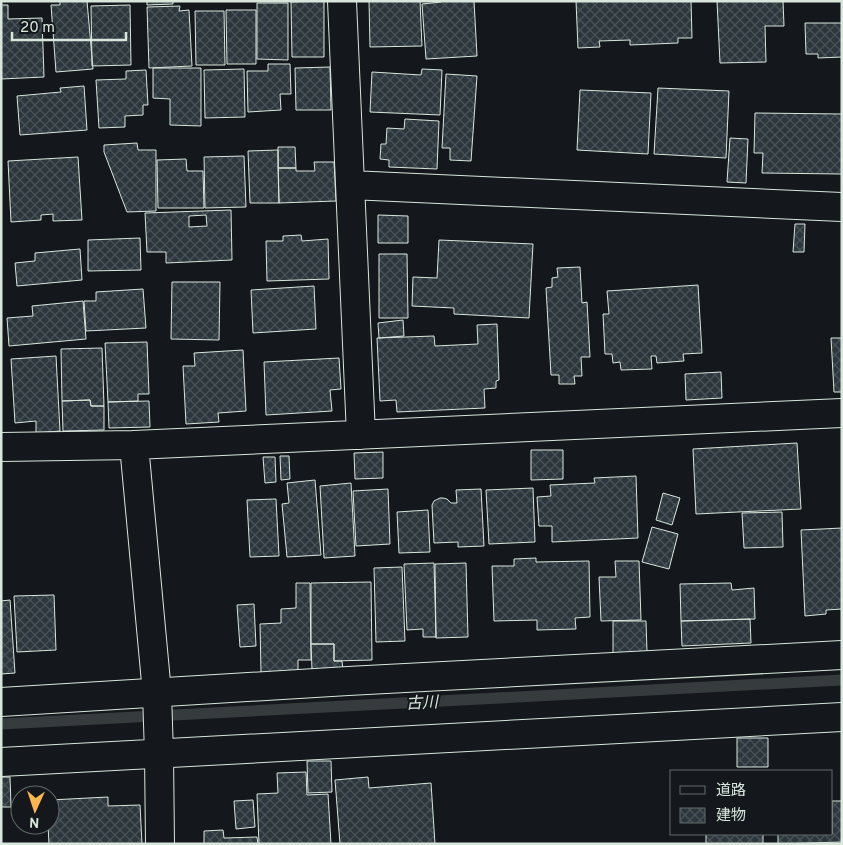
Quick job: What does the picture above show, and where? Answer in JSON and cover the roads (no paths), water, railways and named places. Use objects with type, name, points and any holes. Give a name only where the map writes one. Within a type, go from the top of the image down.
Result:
[{"type":"street","points":[[342,1],[361,435]]},
{"type":"street","points":[[350,185],[842,207]]},
{"type":"street","points":[[1,447],[134,445],[842,413]]},
{"type":"street","points":[[134,445],[157,698],[160,844]]},
{"type":"street","points":[[1,702],[157,698],[348,680],[842,655]]},
{"type":"street","points":[[1,762],[159,748],[842,717]]},
{"type":"waterway","name":"古川","points":[[1,724],[842,680]]}]
